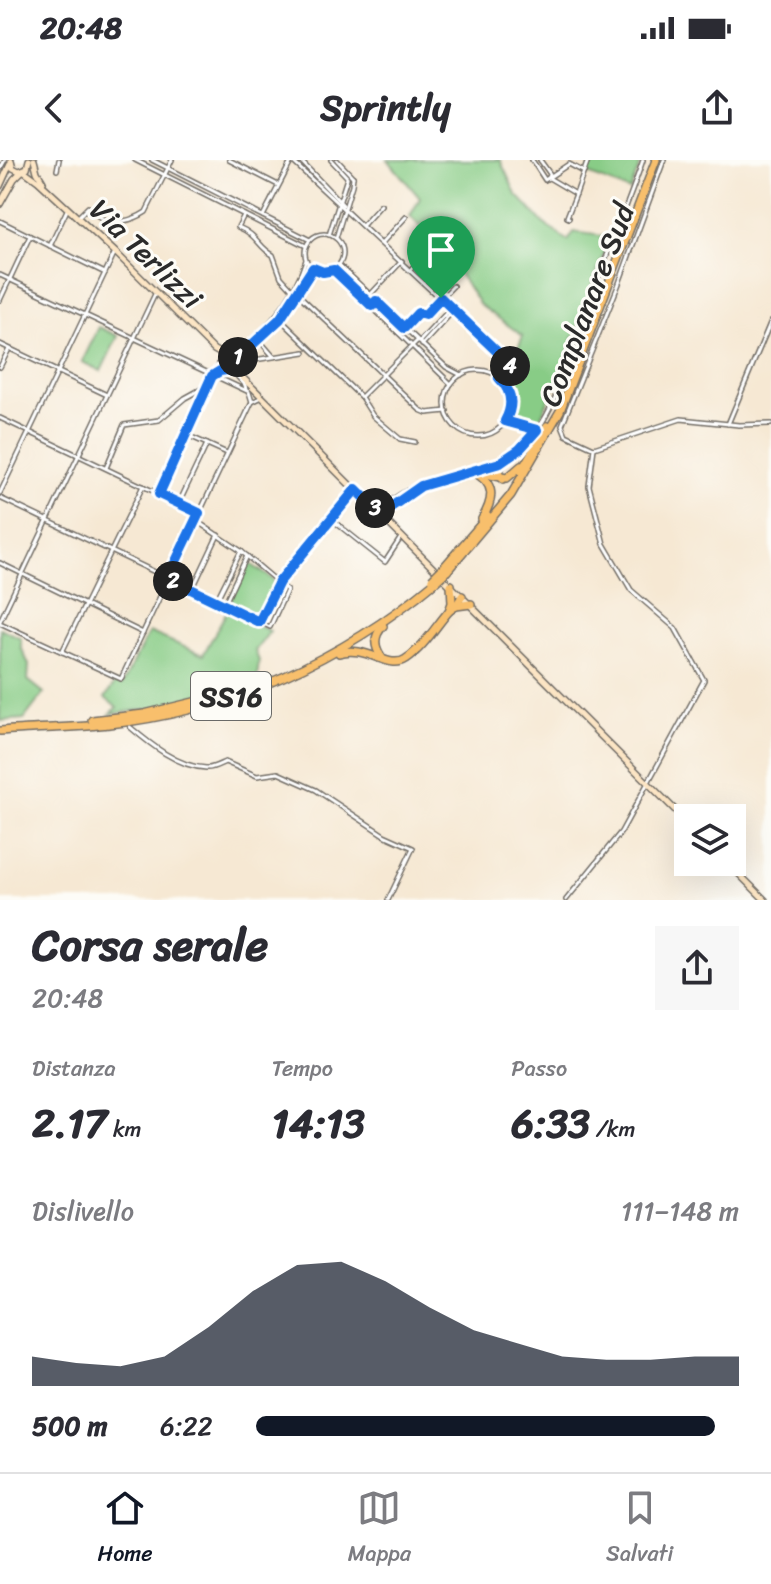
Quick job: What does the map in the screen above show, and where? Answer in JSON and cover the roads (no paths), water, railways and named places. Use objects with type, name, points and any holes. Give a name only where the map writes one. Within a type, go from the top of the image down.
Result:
[{"type":"highway","name":"SS16","points":[[446,569],[507,491],[533,452],[571,374],[654,160]]},
{"type":"highway","name":"SS16","points":[[0,728],[109,724],[173,713],[239,694],[311,664],[362,636],[409,603],[446,569],[511,495],[560,411],[654,160]]},
{"type":"highway","points":[[473,472],[503,479],[511,476],[533,452]]},
{"type":"highway","points":[[500,463],[498,474],[503,479]]},
{"type":"highway","points":[[469,539],[490,507],[492,498],[487,481],[473,472]]},
{"type":"highway","name":"SS16","points":[[0,728],[109,719],[172,708],[227,693],[285,671],[334,647],[434,581]]},
{"type":"highway","points":[[451,585],[452,607]]},
{"type":"highway","points":[[311,664],[353,650],[397,663],[405,660],[462,596]]},
{"type":"highway","points":[[383,659],[375,647],[375,637],[409,603]]},
{"type":"highway","points":[[452,607],[471,604]]},
{"type":"main road","points":[[0,186],[9,171],[9,160]]},
{"type":"main road","name":"Via Terlizzi","points":[[9,160],[16,170],[23,170],[38,181],[115,252],[214,350],[220,363],[233,369]]},
{"type":"main road","points":[[0,204],[30,160]]},
{"type":"main road","name":"Via Terlizzi","points":[[30,160],[38,181]]},
{"type":"main road","name":"Via Terlizzi","points":[[30,160],[48,190]]},
{"type":"main road","name":"Via Terlizzi","points":[[8,189],[17,179],[25,177],[48,190]]},
{"type":"main road","name":"Via Terlizzi","points":[[214,350],[228,356],[233,369]]},
{"type":"main road","points":[[220,363],[228,356]]},
{"type":"main road","points":[[233,369],[369,501],[674,809]]},
{"type":"main road","points":[[381,514],[412,491],[437,479],[473,472]]},
{"type":"main road","points":[[369,501],[393,504]]},
{"type":"main road","points":[[393,504],[393,526]]},
{"type":"main road","points":[[741,876],[765,900]]},
{"type":"street","points":[[0,170],[9,160]]},
{"type":"street","points":[[57,170],[59,160]]},
{"type":"street","points":[[135,160],[306,246]]},
{"type":"street","points":[[152,160],[310,240]]},
{"type":"street","points":[[77,218],[90,207],[101,218],[116,221],[146,212],[172,160]]},
{"type":"street","points":[[229,160],[278,185]]},
{"type":"street","points":[[263,216],[291,160],[340,202]]},
{"type":"street","points":[[300,160],[345,208],[510,364],[499,378]]},
{"type":"street","points":[[331,160],[350,178]]},
{"type":"street","points":[[306,260],[313,268],[323,272],[334,270],[343,254],[336,238],[350,178],[337,160]]},
{"type":"street","points":[[532,160],[547,179],[576,194]]},
{"type":"street","points":[[540,160],[550,174],[547,179]]},
{"type":"street","points":[[569,218],[588,160]]},
{"type":"street","points":[[473,472],[500,463],[519,450],[537,430],[565,373],[589,299],[643,160]]},
{"type":"street","name":"Complanare Sud","points":[[594,448],[566,435],[562,425],[664,160]]},
{"type":"street","points":[[547,179],[569,164],[584,172]]},
{"type":"street","points":[[0,170],[9,171]]},
{"type":"street","points":[[329,235],[350,178]]},
{"type":"street","points":[[212,198],[215,192]]},
{"type":"street","points":[[363,225],[381,205]]},
{"type":"street","points":[[243,206],[238,227],[252,232],[273,255],[281,277],[293,290]]},
{"type":"street","points":[[50,246],[68,209]]},
{"type":"street","points":[[382,243],[406,217]]},
{"type":"street","points":[[0,221],[105,273]]},
{"type":"street","points":[[228,356],[243,347],[276,315],[293,290],[306,260],[306,246],[310,240],[319,235],[336,238]]},
{"type":"street","points":[[0,300],[30,236]]},
{"type":"street","points":[[411,269],[433,245]]},
{"type":"street","points":[[115,252],[0,495],[270,627],[287,590],[241,551],[195,520]]},
{"type":"street","points":[[370,295],[402,261]]},
{"type":"street","points":[[339,265],[451,372],[461,375]]},
{"type":"street","points":[[233,369],[280,319],[313,268]]},
{"type":"street","points":[[334,270],[451,385]]},
{"type":"street","points":[[0,275],[134,338],[212,376],[246,390],[251,394],[252,402],[121,679],[0,622],[22,574],[48,521],[107,395],[134,338],[156,292]]},
{"type":"street","points":[[404,328],[418,313],[425,315],[453,286]]},
{"type":"street","points":[[298,294],[420,410],[427,413],[447,411]]},
{"type":"street","points":[[372,306],[376,301]]},
{"type":"street","points":[[361,397],[452,309]]},
{"type":"street","points":[[276,315],[361,397],[373,416],[400,439],[415,442]]},
{"type":"street","points":[[728,424],[771,321]]},
{"type":"street","points":[[259,340],[273,356]]},
{"type":"street","points":[[0,344],[107,395]]},
{"type":"street","points":[[0,367],[9,348]]},
{"type":"street","points":[[212,376],[249,362],[305,352]]},
{"type":"street","points":[[159,494],[220,363]]},
{"type":"street","points":[[233,369],[246,390]]},
{"type":"street","points":[[477,370],[499,378],[511,398],[505,421],[489,434],[476,436],[457,428],[447,411],[446,397],[451,385],[461,375],[477,370]]},
{"type":"street","points":[[106,468],[124,425],[159,420],[185,398],[207,387]]},
{"type":"street","points":[[252,402],[262,397]]},
{"type":"street","points":[[0,418],[199,513]]},
{"type":"street","points":[[566,900],[621,832],[704,680],[675,628],[631,590],[604,544],[589,486],[594,448],[681,419],[771,424]]},
{"type":"street","points":[[505,421],[537,430]]},
{"type":"street","points":[[186,434],[227,453]]},
{"type":"street","points":[[179,503],[207,444]]},
{"type":"street","points":[[0,479],[7,477]]},
{"type":"street","points":[[62,652],[143,486]]},
{"type":"street","points":[[259,622],[279,582],[356,489]]},
{"type":"street","points":[[331,519],[385,562],[402,536]]},
{"type":"street","points":[[192,590],[218,535]]},
{"type":"street","points":[[216,601],[241,551]]},
{"type":"street","points":[[224,605],[247,556]]},
{"type":"street","points":[[0,563],[143,633]]},
{"type":"street","points":[[130,727],[150,744],[177,759],[208,769],[225,762],[257,776],[278,773],[316,790],[384,835],[413,848],[388,900]]}]
